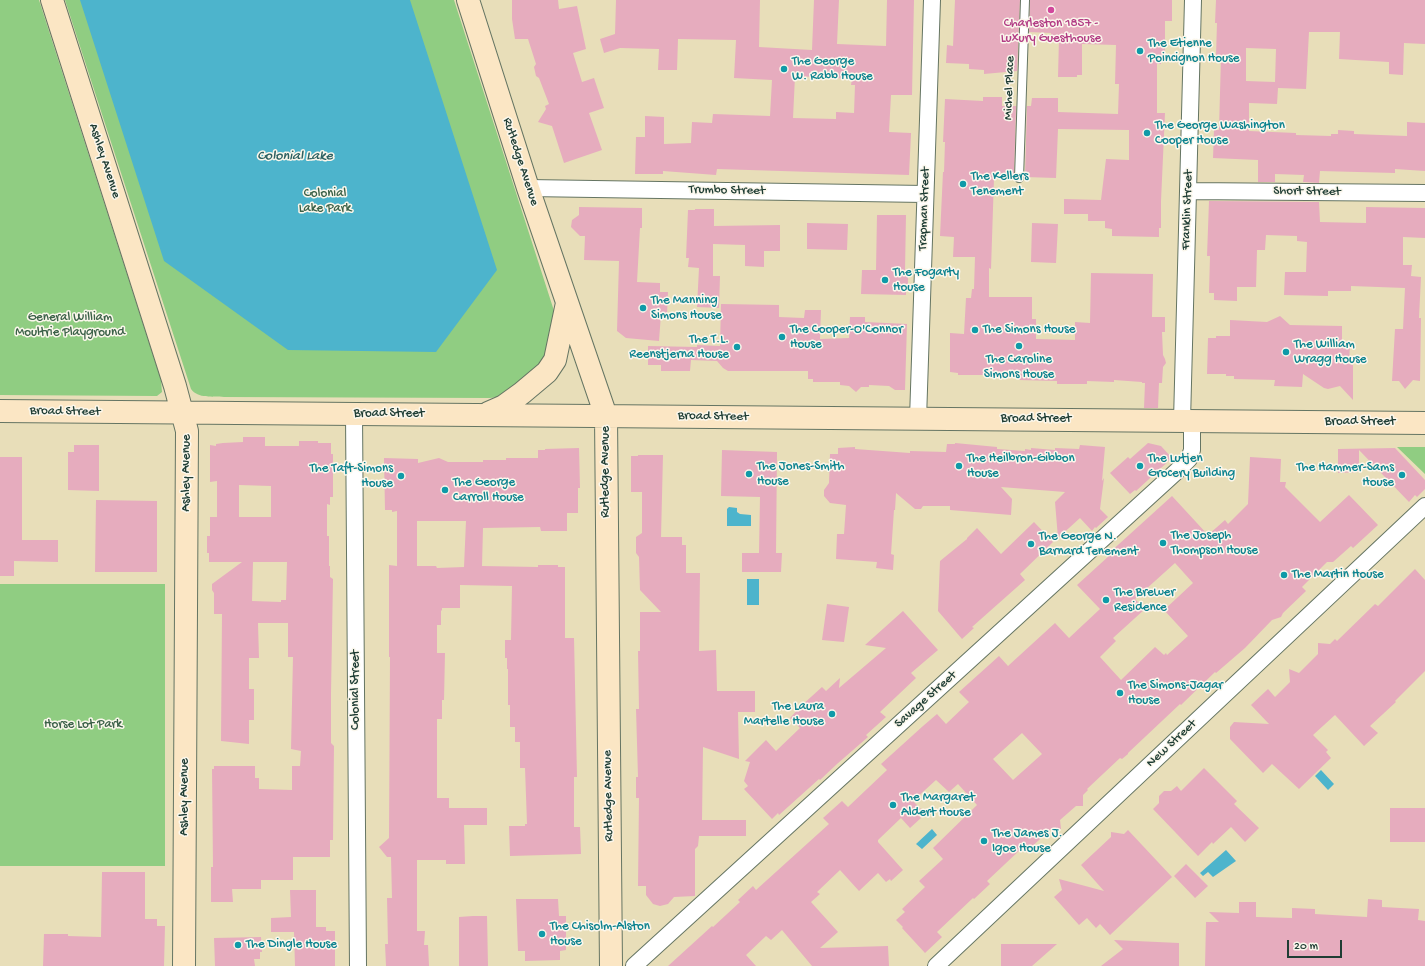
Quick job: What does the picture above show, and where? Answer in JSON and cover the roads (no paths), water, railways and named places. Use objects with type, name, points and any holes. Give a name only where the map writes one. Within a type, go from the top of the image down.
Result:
[{"type":"street","name":"Ashley Avenue","points":[[52,0],[183,412],[187,431],[184,966]]},
{"type":"street","name":"Rutledge Avenue","points":[[468,0],[528,188],[606,416],[611,966]]},
{"type":"street","name":"Trapman Street","points":[[918,418],[932,0]]},
{"type":"street","name":"Franklin Street","points":[[1187,421],[1189,191],[1193,0]]},
{"type":"street","name":"Trumbo Street","points":[[528,188],[925,194]]},
{"type":"street","name":"Short Street","points":[[1189,191],[1425,193]]},
{"type":"street","points":[[485,414],[504,406],[522,394],[547,372],[555,360],[567,302]]},
{"type":"street","name":"Broad Street","points":[[0,411],[1425,422]]},
{"type":"street","name":"Colonial Street","points":[[354,413],[358,966]]},
{"type":"street","name":"Savage Street","points":[[634,966],[1177,471],[1189,459],[1192,450],[1187,421]]},
{"type":"street","name":"New Street","points":[[936,966],[1425,506]]},
{"type":"lane","name":"Michel Place","points":[[1019,178],[1025,0]]},
{"type":"water","name":"Colonial Lake","points":[[80,0],[410,0],[497,270],[436,352],[288,350],[164,261]]},
{"type":"water","points":[[729,507],[737,508],[737,512],[740,514],[751,515],[751,526],[727,526],[727,509]]},
{"type":"water","points":[[747,579],[759,579],[759,605],[747,605]]},
{"type":"water","points":[[1321,770],[1334,784],[1328,790],[1315,776]]},
{"type":"water","points":[[932,829],[937,835],[922,849],[916,844]]},
{"type":"water","points":[[1226,850],[1236,861],[1213,877],[1208,872],[1203,876],[1200,873]]},
{"type":"place","name":"Charleston 1857 - Luxury Guesthouse","points":[[1051,10]]},
{"type":"place","name":"The Etienne Poincignon House","points":[[1140,51]]},
{"type":"place","name":"The George W. Rabb House","points":[[784,69]]},
{"type":"place","name":"The George Washington Cooper House","points":[[1147,133]]},
{"type":"place","name":"The Kellers Tenement","points":[[963,184]]},
{"type":"place","name":"The Fogarty House","points":[[885,280]]},
{"type":"place","name":"The Manning Simons House","points":[[643,308]]},
{"type":"place","name":"The Simons House","points":[[975,330]]},
{"type":"place","name":"The Cooper-O'Connor House","points":[[782,337]]},
{"type":"place","name":"The Caroline Simons House","points":[[1019,346]]},
{"type":"place","name":"The T.L. Reenstjerna House","points":[[737,347]]},
{"type":"place","name":"The William Wragg House","points":[[1286,352]]},
{"type":"place","name":"The Heilbron-Gibbon House","points":[[959,466]]},
{"type":"place","name":"The Lutjen Grocery Building","points":[[1140,466]]},
{"type":"place","name":"The Jones-Smith House","points":[[749,474]]},
{"type":"place","name":"The Hammer-Sams House","points":[[1402,475]]},
{"type":"place","name":"The Taft-Simons House","points":[[401,476]]},
{"type":"place","name":"The George Carroll House","points":[[445,490]]},
{"type":"place","name":"The Joseph Thompson House","points":[[1163,543]]},
{"type":"place","name":"The George N. Barnard Tenement","points":[[1031,544]]},
{"type":"place","name":"The Martin House","points":[[1284,575]]},
{"type":"place","name":"The Brewer Residence","points":[[1106,600]]},
{"type":"place","name":"The Simons-Jagar House","points":[[1120,693]]},
{"type":"place","name":"The Laura Martelle House","points":[[832,714]]},
{"type":"place","name":"The Margaret Aldert House","points":[[893,805]]},
{"type":"place","name":"The James J. Igoe House","points":[[984,841]]},
{"type":"place","name":"The Chisolm-Alston House","points":[[542,934]]},
{"type":"place","name":"The Dingle House","points":[[238,945]]},
{"type":"park label","name":"Colonial Lake Park","points":[[325,202]]},
{"type":"park label","name":"General William Moultrie Playground","points":[[70,326]]},
{"type":"park label","name":"Horse Lot Park","points":[[83,725]]}]
